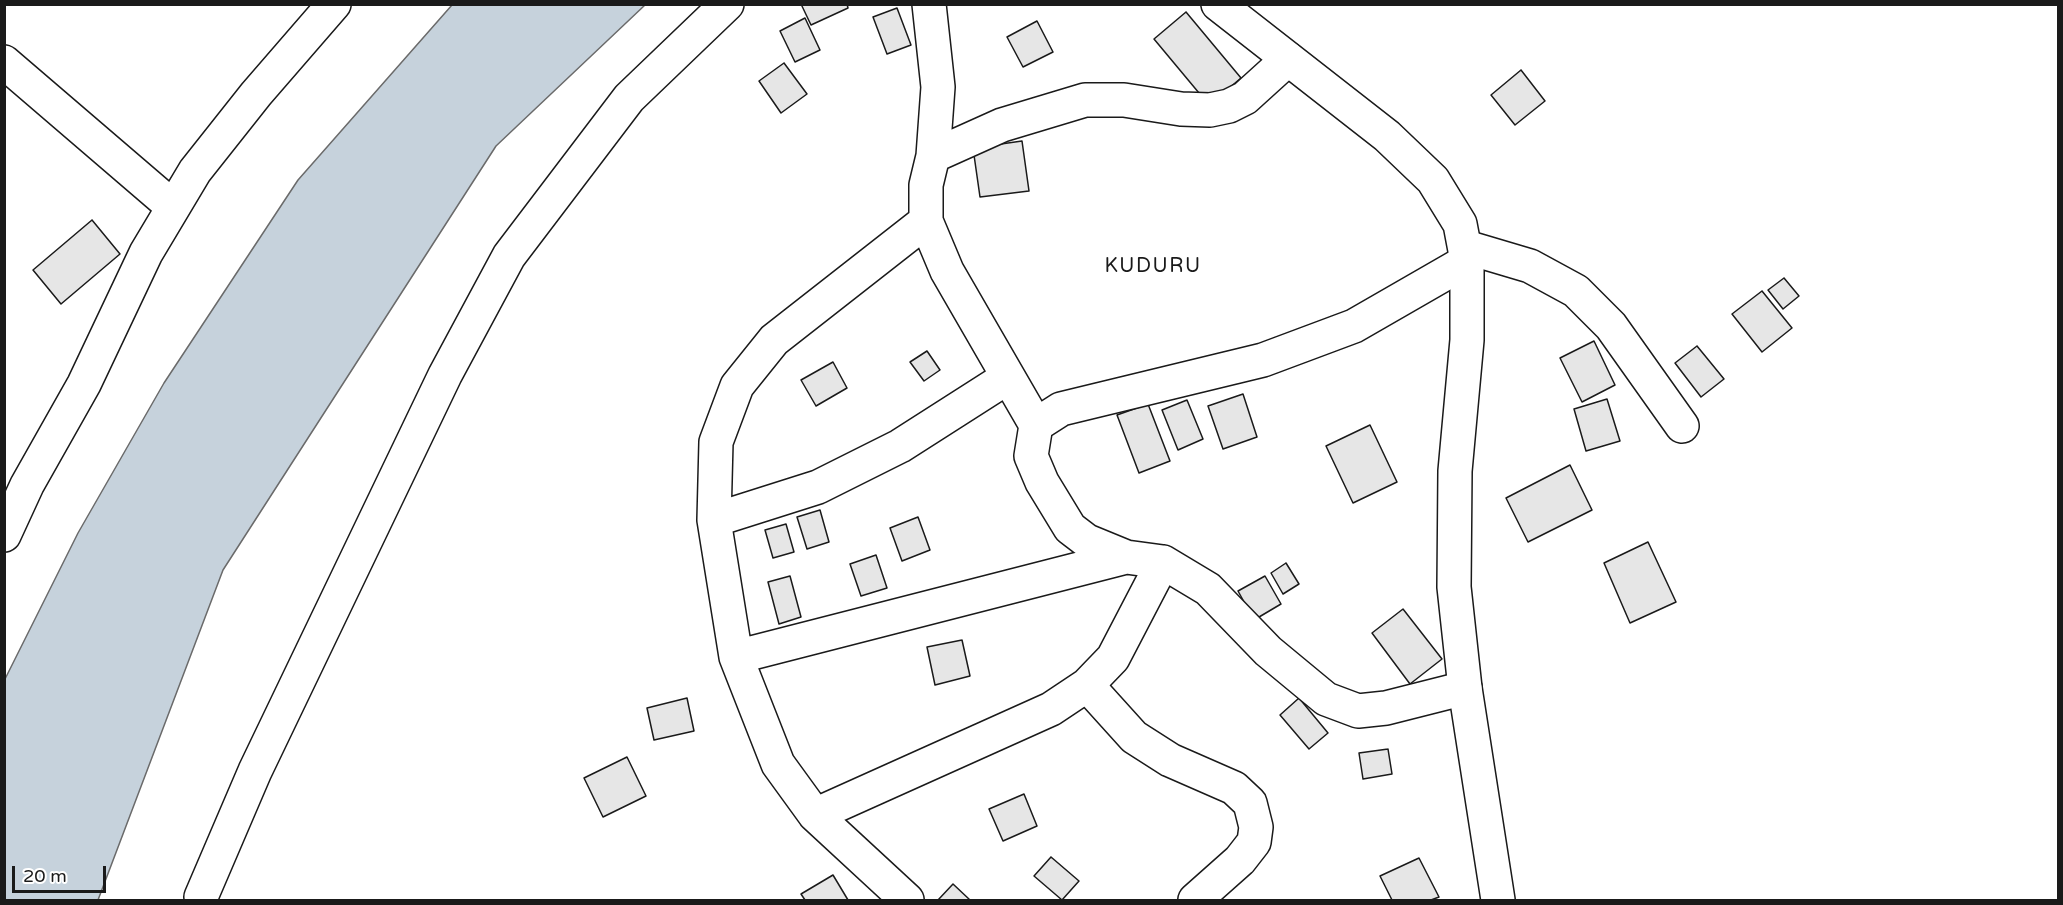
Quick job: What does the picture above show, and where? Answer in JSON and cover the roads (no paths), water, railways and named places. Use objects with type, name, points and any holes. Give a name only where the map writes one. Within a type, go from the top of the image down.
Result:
[{"type":"street","points":[[4,535],[27,485],[84,384],[146,253],[195,171],[334,4]]},
{"type":"street","points":[[201,897],[255,771],[445,375],[509,256],[629,98],[727,4]]},
{"type":"street","points":[[929,4],[938,87],[933,156],[926,185],[926,221],[947,271],[1036,425],[1031,456],[1042,482],[1070,528],[1086,541],[1126,557],[1163,562],[1208,589],[1268,651],[1326,699],[1358,711],[1386,708],[1465,688]]},
{"type":"street","points":[[1218,4],[1387,136],[1432,180],[1460,224],[1467,254],[1467,340],[1455,482],[1454,587],[1465,688],[1498,900]]},
{"type":"street","points":[[933,156],[1002,125],[1085,100],[1124,100],[1180,109],[1210,110],[1229,106],[1245,98],[1288,59]]},
{"type":"street","points":[[4,62],[173,207]]},
{"type":"street","points":[[906,900],[815,815],[778,764],[736,657],[714,520],[716,442],[737,386],[774,340],[926,221]]},
{"type":"street","points":[[1036,425],[1061,409],[1263,360],[1354,326],[1467,254],[1530,266],[1576,291],[1611,326],[1682,426]]},
{"type":"street","points":[[714,520],[818,487],[870,462],[900,446],[1008,377]]},
{"type":"street","points":[[736,657],[1126,557]]},
{"type":"street","points":[[815,815],[1051,710],[1087,686],[1113,658],[1163,562]]},
{"type":"street","points":[[1087,686],[1134,736],[1170,760],[1234,788],[1250,803],[1256,827],[1254,842],[1240,860],[1195,900]]},
{"type":"district","name":"KUDURU","points":[[1153,267]]}]
